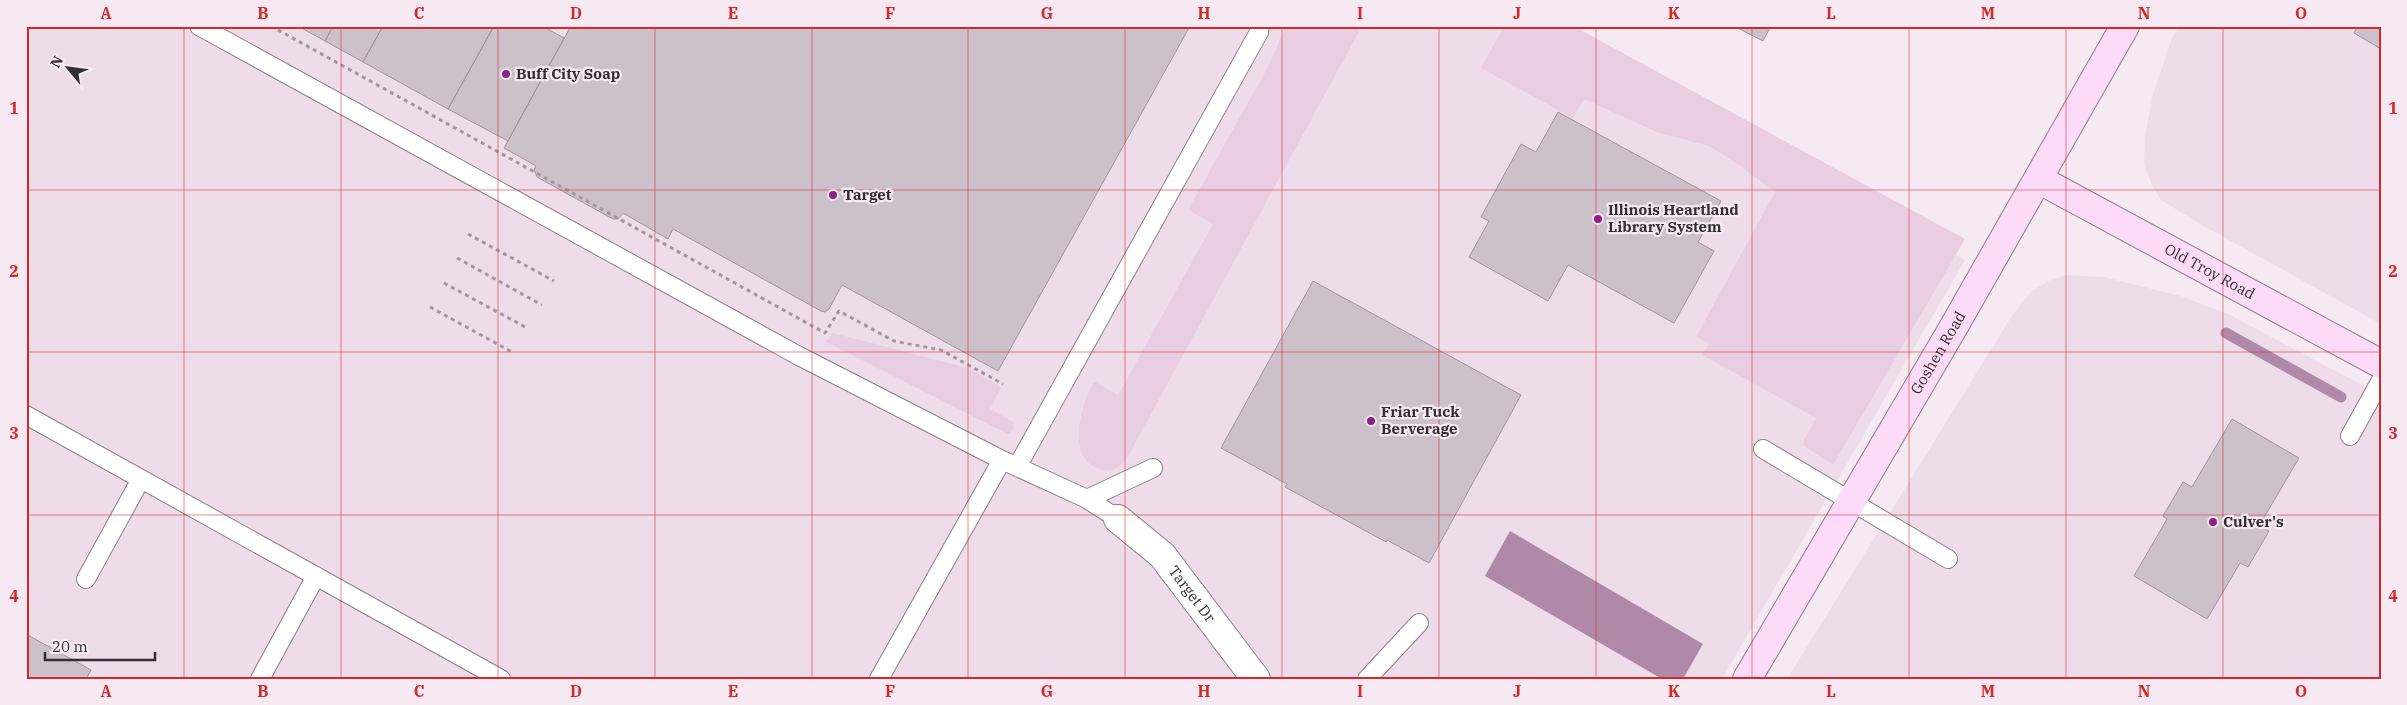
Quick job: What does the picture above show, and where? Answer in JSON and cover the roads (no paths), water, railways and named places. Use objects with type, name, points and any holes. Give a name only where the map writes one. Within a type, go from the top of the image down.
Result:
[{"type":"street","name":"Goshen Road","points":[[1756,676],[1852,500],[2125,26]]},
{"type":"street","name":"Old Troy Road","points":[[2038,179],[2381,364]]},
{"type":"street","name":"Target Dr","points":[[1118,519],[1162,555],[1256,679]]},
{"type":"lane","points":[[199,26],[799,356],[1009,463],[1087,500],[1118,519]]},
{"type":"lane","points":[[879,679],[1009,463],[1259,32],[1260,26]]},
{"type":"lane","points":[[2350,436],[2381,380]]},
{"type":"lane","points":[[26,416],[501,679]]},
{"type":"lane","points":[[1763,449],[1852,500],[1948,559]]},
{"type":"lane","points":[[1087,500],[1153,468]]},
{"type":"lane","points":[[86,579],[141,479]]},
{"type":"lane","points":[[262,678],[316,576]]},
{"type":"lane","points":[[1367,679],[1419,623]]},
{"type":"waterway","points":[[2226,333],[2341,397]]},
{"type":"place","name":"Buff City Soap","points":[[506,74]]},
{"type":"place","name":"Target","points":[[833,195]]},
{"type":"place","name":"Illinois Heartland Library System","points":[[1598,219]]},
{"type":"place","name":"Friar Tuck Berverage","points":[[1371,421]]},
{"type":"place","name":"Culver's","points":[[2213,522]]}]
